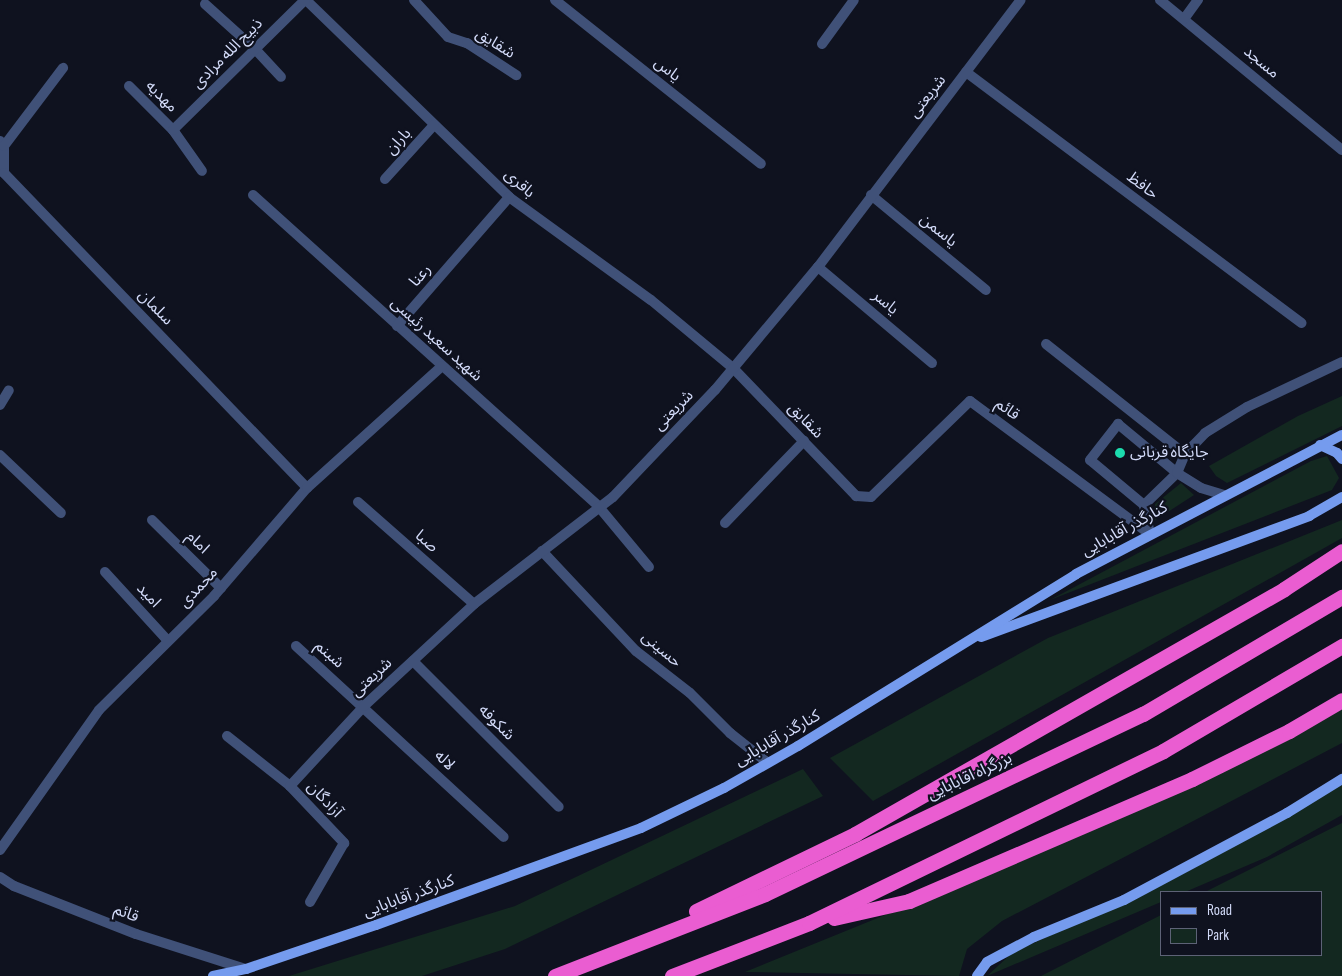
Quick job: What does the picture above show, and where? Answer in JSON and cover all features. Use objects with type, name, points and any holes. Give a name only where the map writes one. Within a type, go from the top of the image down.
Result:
[{"type":"highway","points":[[555,976],[598,959],[855,834],[1284,589],[1342,551]]},
{"type":"highway","name":"بزرگراه اقابابایی","points":[[598,959],[765,894],[1143,714],[1342,596]]},
{"type":"highway","points":[[672,976],[809,923],[1163,751],[1342,646]]},
{"type":"highway","points":[[809,923],[909,901],[1192,779],[1290,731],[1342,700]]},
{"type":"main road","name":"کنارگذر آقابابایی","points":[[213,976],[246,968],[376,926],[641,828],[768,763],[961,644],[1150,534],[1320,445],[1342,436]]},
{"type":"main road","points":[[1320,445],[1337,453],[1342,459]]},
{"type":"main road","points":[[961,644],[1308,516],[1342,497]]},
{"type":"main road","points":[[977,976],[986,962],[1034,937],[1124,900],[1287,813],[1342,779]]},
{"type":"street","name":"ذبیح الله مرادی","points":[[173,130],[305,0]]},
{"type":"street","name":"باقری","points":[[305,0],[509,198],[651,300],[733,368]]},
{"type":"street","name":"شقایق","points":[[414,0],[448,37],[467,43],[516,75]]},
{"type":"street","name":"یاس","points":[[555,0],[761,164]]},
{"type":"street","points":[[822,44],[854,0]]},
{"type":"street","name":"شریعتی","points":[[290,786],[364,706],[474,604],[613,497],[733,368],[818,267],[871,195],[1022,0]]},
{"type":"street","name":"مسجد","points":[[1160,0],[1342,150]]},
{"type":"street","points":[[1184,19],[1198,0]]},
{"type":"street","points":[[205,4],[255,49],[281,77]]},
{"type":"street","points":[[2,144],[63,68]]},
{"type":"street","name":"حافظ","points":[[966,72],[1301,323]]},
{"type":"street","name":"مهدیه","points":[[128,86],[173,130],[202,171]]},
{"type":"street","name":"باران","points":[[385,179],[434,125]]},
{"type":"street","name":"سلمان","points":[[2,144],[2,176],[307,488]]},
{"type":"street","name":"شهید سعید رئیسی","points":[[253,195],[599,507],[648,567]]},
{"type":"street","name":"یاسمن","points":[[871,195],[986,290]]},
{"type":"street","name":"رعنا","points":[[397,326],[509,198]]},
{"type":"street","name":"یاسر","points":[[818,267],[932,363]]},
{"type":"street","points":[[1046,344],[1185,454]]},
{"type":"street","points":[[1144,505],[1178,473],[1185,454],[1204,433],[1247,407],[1342,362]]},
{"type":"street","name":"محمدی","points":[[0,850],[99,710],[221,588],[307,488],[442,366]]},
{"type":"street","name":"شقایق","points":[[733,368],[856,496]]},
{"type":"street","points":[[0,405],[9,390]]},
{"type":"street","name":"قائم","points":[[856,496],[871,497],[970,401],[1150,534]]},
{"type":"street","points":[[1150,534],[1144,505],[1090,460],[1118,424],[1178,473],[1201,488],[1224,495]]},
{"type":"street","points":[[725,524],[804,441]]},
{"type":"street","points":[[0,455],[61,513]]},
{"type":"street","name":"صبا","points":[[358,502],[474,604]]},
{"type":"street","name":"امام","points":[[152,520],[221,588]]},
{"type":"street","name":"حسینی","points":[[542,551],[636,651],[690,693],[730,733],[768,763]]},
{"type":"street","name":"امید","points":[[105,572],[168,641]]},
{"type":"street","name":"شبنم","points":[[296,646],[364,706]]},
{"type":"street","name":"شکوفه","points":[[412,661],[559,807]]},
{"type":"street","name":"لاله","points":[[364,706],[504,837]]},
{"type":"street","name":"آزادگان","points":[[226,736],[290,786],[344,843],[310,902]]},
{"type":"street","name":"قائم","points":[[0,877],[14,886],[136,934],[246,968]]},
{"type":"green space","points":[[1342,396],[1342,426],[1227,483],[1216,476],[1209,466],[1298,416]]},
{"type":"green space","points":[[1327,456],[1339,478],[1332,490],[1050,600],[1311,461]]},
{"type":"green space","points":[[1181,483],[1194,495],[1154,521],[1155,504]]},
{"type":"green space","points":[[1342,520],[1342,538],[873,801],[830,758],[1048,638]]},
{"type":"green space","points":[[1342,707],[1342,743],[1002,921],[967,949],[959,976],[745,972],[1077,837],[1281,743]]},
{"type":"green space","points":[[803,769],[823,796],[505,949],[422,976],[289,976],[515,906]]},
{"type":"green space","points":[[1342,785],[1342,815],[1267,857],[1187,891],[1160,891],[1160,902],[987,976],[1012,953],[1187,872]]},
{"type":"green space","points":[[1342,823],[1342,976],[1041,976],[1160,916],[1160,956],[1322,956],[1322,891],[1207,891]]},
{"type":"place","name":"جایگاه قربانی","points":[[1120,453]]}]
